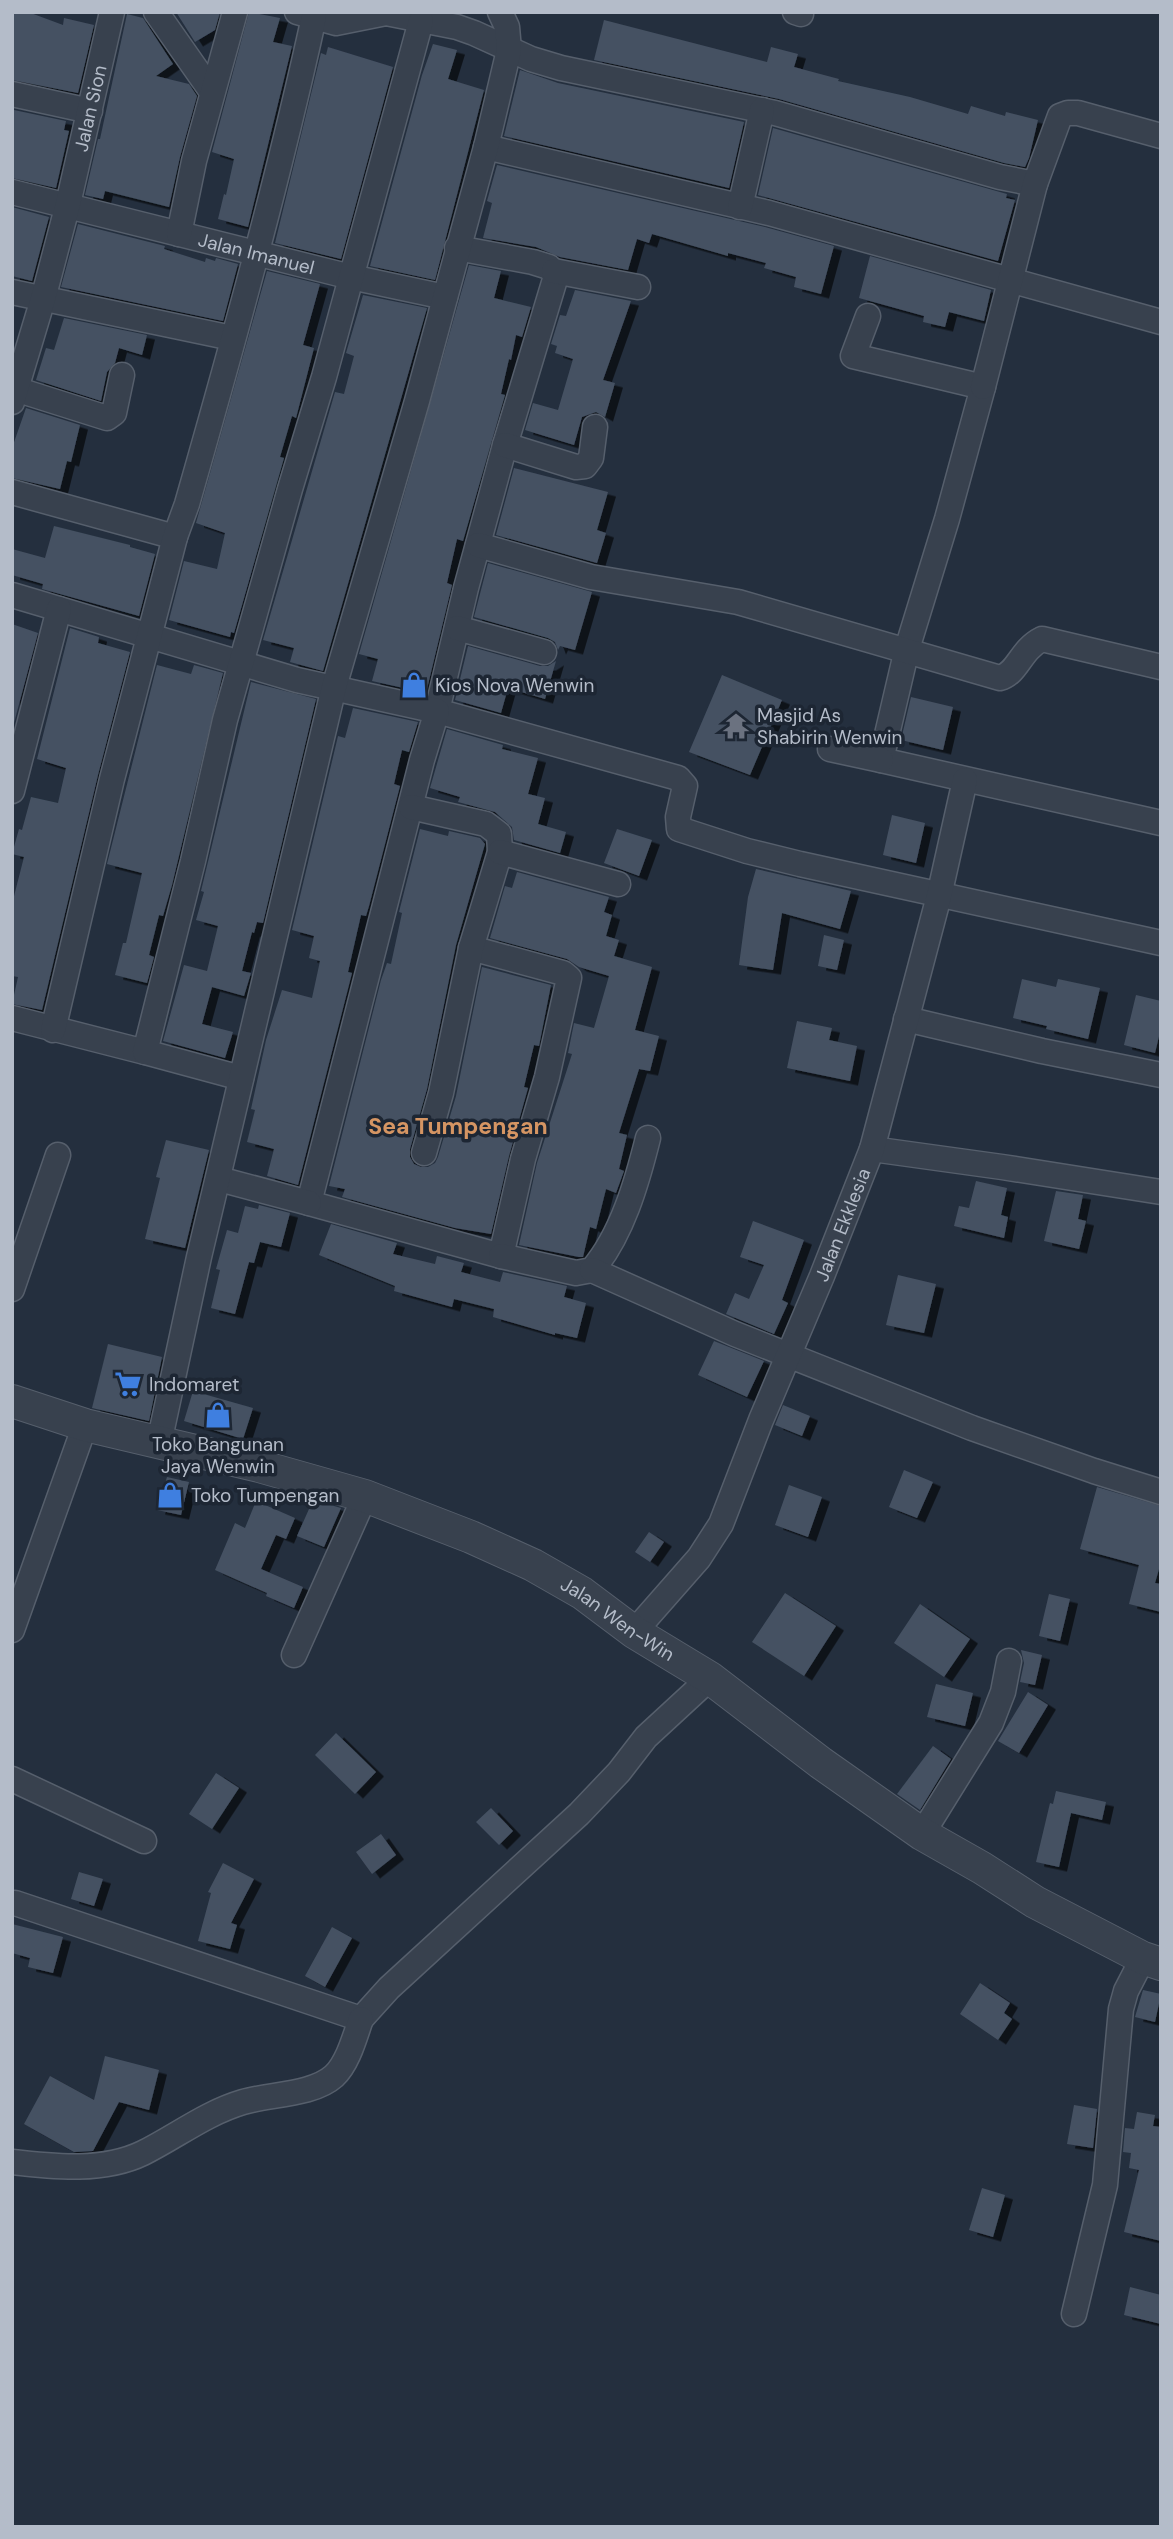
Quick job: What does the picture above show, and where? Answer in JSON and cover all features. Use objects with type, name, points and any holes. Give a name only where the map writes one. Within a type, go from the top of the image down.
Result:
[{"type":"street","name":"Jalan Sion","points":[[13,393],[43,299],[68,204],[112,12]]},
{"type":"street","points":[[156,12],[212,92]]},
{"type":"street","points":[[179,234],[212,92],[235,12]]},
{"type":"street","points":[[159,1443],[241,1078],[334,687],[356,617],[486,147],[509,50],[508,27],[500,12]]},
{"type":"street","points":[[53,1030],[112,779],[175,537],[191,491],[296,100],[306,15],[335,23],[386,13],[474,33],[531,59],[561,68],[762,110],[1000,177],[1035,184]]},
{"type":"street","points":[[145,1052],[225,720],[324,377],[421,21]]},
{"type":"street","points":[[12,94],[90,111]]},
{"type":"street","points":[[740,207],[762,110]]},
{"type":"street","points":[[881,760],[907,649],[947,519],[1035,184],[1055,127],[1060,116],[1078,113],[1161,136]]},
{"type":"street","points":[[486,147],[740,207],[1161,322]]},
{"type":"street","name":"Jalan Imanuel","points":[[12,192],[351,277],[445,297]]},
{"type":"street","points":[[457,248],[533,262],[554,271],[638,287]]},
{"type":"street","points":[[309,1203],[478,545],[505,444],[556,276],[554,271]]},
{"type":"street","points":[[12,292],[232,338]]},
{"type":"street","points":[[869,316],[853,356],[983,387]]},
{"type":"street","points":[[13,393],[107,418],[114,413],[122,375]]},
{"type":"street","points":[[505,444],[576,467],[585,466],[591,458],[595,427]]},
{"type":"street","points":[[12,492],[175,537]]},
{"type":"street","points":[[478,545],[591,577],[738,602],[1000,677],[1007,676],[1015,668],[1029,645],[1042,639],[1161,667]]},
{"type":"street","points":[[12,595],[297,680],[437,711],[678,778],[685,786],[678,817],[679,829],[747,851],[939,896],[1161,943]]},
{"type":"street","points":[[12,791],[59,608]]},
{"type":"street","points":[[457,628],[544,652]]},
{"type":"street","points":[[830,749],[1161,823]]},
{"type":"street","name":"Jalan Ekklesia","points":[[634,1632],[699,1558],[721,1524],[872,1149],[939,896],[965,780]]},
{"type":"street","points":[[411,807],[486,824],[499,834],[500,852],[471,948],[441,1093],[424,1153]]},
{"type":"street","points":[[500,852],[618,884]]},
{"type":"street","points":[[471,948],[563,973],[569,978],[547,1077],[523,1159],[500,1256]]},
{"type":"street","points":[[12,1018],[241,1078]]},
{"type":"street","points":[[906,1019],[1161,1075]]},
{"type":"street","points":[[592,1270],[601,1260],[620,1220],[635,1184],[648,1138]]},
{"type":"street","points":[[872,1149],[1161,1192]]},
{"type":"street","points":[[12,1289],[58,1155]]},
{"type":"street","points":[[219,1179],[500,1256],[576,1273],[592,1270],[735,1334],[972,1428],[1161,1492]]},
{"type":"street","name":"Jalan Wen-Win","points":[[12,1401],[85,1426],[259,1466],[365,1496],[471,1537],[533,1565],[582,1593],[634,1632],[710,1678],[821,1763],[922,1834],[1035,1902],[1152,1961]]},
{"type":"street","points":[[12,1630],[85,1426]]},
{"type":"street","points":[[294,1655],[365,1496]]},
{"type":"street","points":[[922,1834],[991,1723],[1003,1692],[1009,1661]]},
{"type":"street","points":[[12,2162],[48,2166],[111,2163],[141,2154],[206,2116],[242,2102],[321,2084],[336,2074],[349,2051],[361,2019],[389,1988],[579,1814],[619,1772],[646,1737],[710,1678]]},
{"type":"street","points":[[12,1779],[144,1841]]},
{"type":"street","points":[[15,1903],[361,2019]]},
{"type":"street","points":[[1074,2314],[1105,2185],[1121,2009],[1126,1991],[1152,1961]]},
{"type":"building","points":[[12,12],[28,12],[63,25],[64,18],[94,25],[78,93],[12,80]]},
{"type":"building","points":[[176,12],[220,12],[215,30],[195,42]]},
{"type":"building","points":[[249,12],[280,18],[273,42],[292,46],[248,227],[218,219],[234,159],[212,152]]},
{"type":"building","points":[[127,14],[143,18],[173,64],[156,76],[189,84],[197,96],[169,207],[105,191],[103,199],[85,195]]},
{"type":"building","points":[[604,20],[767,62],[771,47],[798,54],[794,67],[839,79],[838,81],[910,97],[968,114],[971,106],[1005,116],[1006,112],[1038,120],[1029,158],[1025,167],[1004,163],[779,99],[594,60]]},
{"type":"building","points":[[433,44],[457,50],[448,79],[484,90],[435,280],[370,266],[422,75]]},
{"type":"building","points":[[328,47],[393,67],[341,259],[275,243],[321,53],[326,55]]},
{"type":"building","points":[[520,70],[558,83],[744,122],[729,188],[504,136]]},
{"type":"building","points":[[14,110],[66,121],[64,130],[69,131],[56,188],[12,178]]},
{"type":"building","points":[[773,128],[1007,194],[1006,198],[1015,200],[998,261],[758,195]]},
{"type":"building","points":[[497,165],[765,227],[834,246],[821,294],[794,287],[796,277],[764,268],[766,263],[728,253],[728,256],[652,234],[649,243],[637,239],[628,270],[560,257],[536,247],[483,238],[492,203],[487,201]]},
{"type":"building","points":[[12,207],[49,217],[32,281],[12,276]]},
{"type":"building","points":[[78,224],[165,246],[164,249],[205,262],[206,258],[215,261],[216,258],[238,264],[223,321],[61,287]]},
{"type":"building","points":[[870,256],[991,290],[984,321],[949,312],[945,327],[923,322],[924,316],[859,298]]},
{"type":"building","points":[[469,265],[501,271],[494,298],[531,307],[522,337],[516,335],[511,360],[509,359],[501,394],[505,395],[463,541],[457,539],[447,583],[452,585],[426,693],[372,681],[378,659],[359,654]]},
{"type":"building","points":[[267,271],[320,284],[303,345],[314,348],[296,418],[292,416],[280,457],[284,458],[234,633],[231,632],[230,637],[169,620],[184,561],[217,569],[225,533],[196,523]]},
{"type":"building","points":[[575,290],[631,301],[603,380],[615,383],[605,417],[596,412],[582,417],[574,445],[525,430],[533,403],[558,410],[573,359],[555,353],[557,346],[551,344],[560,315],[566,316]]},
{"type":"building","points":[[363,295],[427,308],[323,671],[290,662],[294,648],[263,640],[335,392],[344,394],[354,356],[346,353]]},
{"type":"building","points":[[64,318],[147,335],[142,355],[119,348],[115,363],[107,372],[101,401],[36,380],[46,348],[54,350]]},
{"type":"building","points":[[26,408],[80,425],[71,462],[67,461],[60,489],[12,478],[12,448]]},
{"type":"building","points":[[514,468],[608,492],[597,530],[606,533],[597,563],[496,535]]},
{"type":"building","points":[[54,526],[155,554],[139,616],[42,589],[43,584],[12,575],[12,549],[45,558]]},
{"type":"building","points":[[488,563],[592,592],[575,650],[560,646],[558,650],[555,642],[548,638],[474,617]]},
{"type":"building","points":[[12,624],[38,633],[14,723],[12,722]]},
{"type":"building","points":[[70,628],[99,637],[98,643],[130,652],[42,1010],[12,1004],[18,977],[12,976],[12,904],[24,857],[12,854],[31,797],[58,803],[66,768],[37,759]]},
{"type":"building","points":[[468,646],[540,666],[548,666],[556,661],[545,699],[508,688],[501,713],[455,700]]},
{"type":"building","points":[[157,665],[191,674],[194,665],[223,673],[172,885],[163,916],[159,915],[149,955],[154,957],[147,983],[115,975],[123,943],[126,943],[142,873],[107,864]]},
{"type":"building","name":"Masjid As Shabirin Wenwin","points":[[722,675],[782,700],[750,775],[689,752]]},
{"type":"building","points":[[251,682],[316,699],[263,923],[257,922],[254,933],[252,932],[242,971],[251,973],[244,996],[212,987],[202,1024],[233,1032],[225,1058],[163,1041],[184,965],[207,971],[218,926],[196,920]]},
{"type":"building","points":[[911,697],[953,707],[943,750],[901,740]]},
{"type":"building","points":[[353,708],[418,722],[409,752],[402,750],[394,784],[400,786],[366,916],[361,915],[348,972],[352,973],[298,1185],[267,1176],[274,1149],[247,1142],[255,1110],[251,1109],[266,1040],[282,990],[312,998],[320,961],[309,958],[314,936],[292,930],[338,736],[345,738]]},
{"type":"building","points":[[447,729],[503,745],[502,749],[538,758],[528,794],[545,798],[538,824],[566,832],[560,853],[514,840],[512,827],[495,812],[458,802],[460,797],[430,788]]},
{"type":"building","points":[[892,815],[925,823],[916,863],[883,855]]},
{"type":"building","points":[[420,829],[448,836],[449,831],[480,838],[485,844],[456,945],[427,1089],[410,1149],[414,1164],[428,1167],[435,1163],[438,1157],[456,1096],[482,967],[551,985],[539,1046],[534,1045],[524,1087],[528,1088],[491,1234],[455,1228],[342,1197],[345,1189],[329,1186],[381,980],[387,963],[391,964],[402,913],[399,912]]},
{"type":"building","points":[[617,829],[652,840],[639,876],[604,863]]},
{"type":"building","points":[[756,869],[851,891],[840,929],[782,913],[773,970],[739,965],[748,897]]},
{"type":"building","points":[[517,872],[609,897],[604,912],[612,915],[606,936],[619,940],[614,956],[652,967],[635,1030],[659,1036],[650,1071],[639,1069],[619,1133],[627,1135],[619,1169],[624,1171],[616,1193],[606,1189],[596,1229],[590,1227],[583,1257],[519,1245],[537,1163],[572,1054],[568,1053],[574,1023],[594,1028],[609,976],[579,967],[567,959],[490,938],[505,886],[512,888]]},
{"type":"building","points":[[824,935],[844,940],[837,970],[818,966]]},
{"type":"building","points":[[1022,979],[1056,987],[1058,979],[1100,988],[1088,1039],[1013,1018]]},
{"type":"building","points":[[1136,995],[1161,1001],[1161,1028],[1155,1053],[1124,1045]]},
{"type":"building","points":[[797,1021],[832,1028],[829,1040],[857,1046],[850,1081],[787,1068]]},
{"type":"building","points":[[166,1140],[209,1150],[185,1248],[145,1239],[160,1178],[156,1177]]},
{"type":"building","points":[[976,1181],[1007,1188],[1001,1215],[1008,1217],[1004,1238],[954,1226],[959,1206],[969,1208]]},
{"type":"building","points":[[1056,1191],[1083,1195],[1078,1219],[1086,1221],[1079,1249],[1044,1241]]},
{"type":"building","points":[[259,1205],[290,1213],[281,1247],[260,1242],[254,1263],[249,1262],[235,1314],[211,1308],[220,1270],[216,1269],[227,1230],[238,1233],[245,1206],[258,1209]]},
{"type":"building","points":[[753,1221],[804,1240],[782,1300],[788,1303],[774,1334],[726,1314],[735,1293],[749,1299],[764,1265],[740,1257]]},
{"type":"building","points":[[331,1224],[397,1243],[393,1254],[435,1264],[437,1256],[464,1263],[461,1272],[500,1282],[503,1272],[567,1286],[564,1297],[586,1303],[577,1338],[555,1335],[493,1317],[494,1309],[454,1299],[452,1307],[394,1291],[395,1286],[319,1255]]},
{"type":"building","points":[[898,1275],[936,1284],[924,1333],[886,1325]]},
{"type":"building","points":[[714,1341],[764,1361],[747,1397],[698,1375]]},
{"type":"building","name":"Indomaret","points":[[108,1344],[162,1357],[149,1421],[92,1408]]},
{"type":"building","name":"Toko Bangunan Jaya Wenwin","points":[[193,1391],[253,1408],[243,1439],[184,1421]]},
{"type":"building","points":[[783,1405],[810,1416],[802,1436],[775,1425]]},
{"type":"building","points":[[904,1470],[933,1482],[917,1518],[889,1507]]},
{"type":"building","name":"Toko Tumpengan","points":[[167,1477],[189,1482],[181,1515],[157,1510]]},
{"type":"building","points":[[789,1485],[822,1497],[808,1537],[775,1525]]},
{"type":"building","points":[[1097,1487],[1161,1506],[1161,1562],[1155,1583],[1161,1584],[1161,1612],[1129,1604],[1139,1565],[1080,1549]]},
{"type":"building","points":[[313,1500],[341,1508],[324,1547],[297,1536]]},
{"type":"building","points":[[256,1501],[295,1518],[286,1539],[276,1535],[261,1569],[303,1587],[294,1608],[215,1570],[235,1523],[245,1528]]},
{"type":"building","points":[[649,1532],[664,1542],[650,1562],[635,1552]]},
{"type":"building","points":[[785,1593],[836,1626],[804,1676],[752,1642]]},
{"type":"building","points":[[1049,1594],[1070,1599],[1060,1641],[1039,1636]]},
{"type":"building","points":[[920,1604],[970,1639],[944,1677],[894,1643]]},
{"type":"building","points":[[1021,1650],[1042,1655],[1035,1685],[1020,1682],[1024,1663]]},
{"type":"building","points":[[936,1684],[973,1693],[965,1726],[927,1717]]},
{"type":"building","points":[[1028,1692],[1048,1705],[1019,1753],[998,1741]]},
{"type":"building","points":[[336,1733],[376,1772],[355,1794],[315,1755]]},
{"type":"building","points":[[933,1746],[951,1759],[920,1810],[897,1794]]},
{"type":"building","points":[[216,1773],[239,1788],[212,1829],[189,1814]]},
{"type":"building","points":[[1056,1791],[1106,1802],[1102,1820],[1071,1813],[1059,1867],[1036,1862],[1050,1803],[1053,1804]]},
{"type":"building","points":[[491,1808],[513,1831],[499,1845],[476,1822]]},
{"type":"building","points":[[381,1834],[396,1855],[372,1874],[356,1852]]},
{"type":"building","points":[[223,1863],[254,1879],[231,1923],[237,1925],[230,1949],[198,1941],[211,1893],[208,1892]]},
{"type":"building","points":[[79,1872],[103,1879],[94,1906],[71,1899]]},
{"type":"building","points":[[12,1924],[63,1937],[53,1973],[28,1967],[30,1958],[12,1953]]},
{"type":"building","points":[[332,1927],[352,1938],[325,1987],[305,1976]]},
{"type":"building","points":[[980,1983],[1010,2003],[1004,2013],[1012,2019],[998,2040],[960,2014]]},
{"type":"building","points":[[1143,1990],[1161,1994],[1155,2022],[1135,2017]]},
{"type":"building","points":[[105,2056],[159,2070],[149,2110],[119,2102],[93,2151],[74,2152],[24,2124],[50,2076],[94,2100]]},
{"type":"building","points":[[1074,2105],[1097,2109],[1093,2148],[1067,2144]]},
{"type":"building","points":[[1137,2112],[1155,2115],[1153,2126],[1161,2127],[1161,2241],[1124,2232],[1139,2170],[1129,2168],[1131,2153],[1123,2152],[1125,2128],[1134,2129]]},
{"type":"building","points":[[982,2188],[1005,2195],[993,2237],[969,2230]]},
{"type":"building","points":[[1130,2287],[1161,2295],[1161,2324],[1124,2315]]},
{"type":"place","name":"Kios Nova Wenwin","points":[[414,685]]},
{"type":"place","name":"Masjid As Shabirin Wenwin","points":[[736,726]]},
{"type":"place","name":"Indomaret","points":[[128,1384]]},
{"type":"place","name":"Toko Bangunan Jaya Wenwin","points":[[218,1415]]},
{"type":"place","name":"Toko Tumpengan","points":[[170,1495]]},
{"type":"district","name":"Sea Tumpengan","points":[[458,1126]]}]
